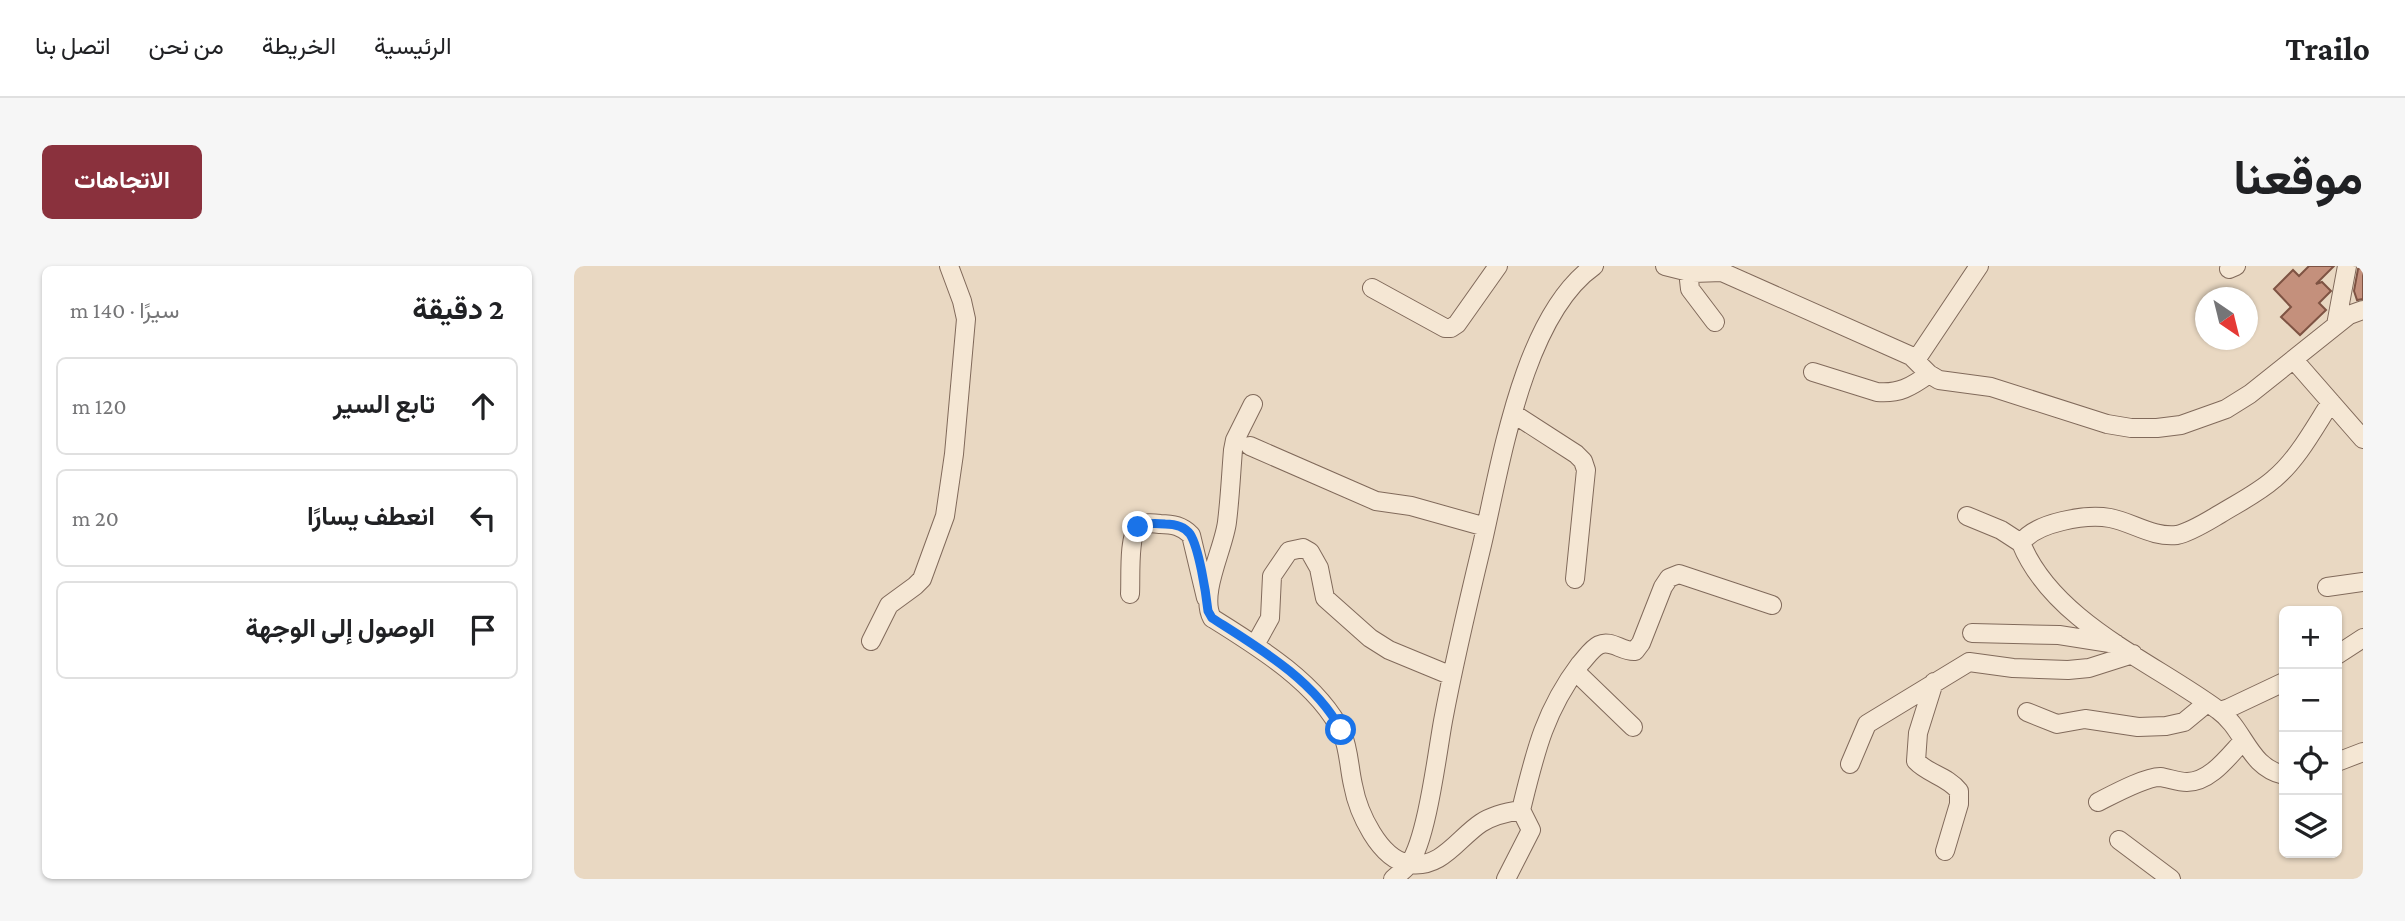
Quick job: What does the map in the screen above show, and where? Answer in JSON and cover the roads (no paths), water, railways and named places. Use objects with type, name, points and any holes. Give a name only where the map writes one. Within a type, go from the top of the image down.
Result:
[{"type":"street","points":[[871,640],[889,605],[922,579],[944,516],[954,454],[966,319],[949,266]]},
{"type":"street","points":[[1371,288],[1445,328],[1451,328],[1498,266]]},
{"type":"street","points":[[1665,266],[1693,274],[1722,272],[1916,360],[1939,380],[1964,381],[2011,392],[2107,424],[2131,428],[2181,425],[2226,409],[2250,394],[2349,315],[2363,310]]},
{"type":"street","points":[[1916,360],[1979,266]]},
{"type":"street","points":[[2336,325],[2347,266]]},
{"type":"street","points":[[1393,879],[1409,864],[1428,802],[1452,677],[1486,527],[1526,373],[1544,328],[1582,269]]},
{"type":"street","points":[[1693,274],[1689,280],[1690,289],[1715,323]]},
{"type":"street","points":[[2294,360],[2363,439]]},
{"type":"street","points":[[1813,372],[1888,393],[1908,389],[1929,374]]},
{"type":"street","points":[[2021,543],[2026,536],[2052,524],[2084,517],[2110,518],[2149,532],[2177,535],[2208,520],[2275,478],[2295,456],[2331,402]]},
{"type":"street","points":[[1208,605],[1226,530],[1235,440],[1253,404]]},
{"type":"street","points":[[1514,414],[1583,461],[1586,470],[1575,579]]},
{"type":"street","points":[[1250,446],[1376,501],[1411,506],[1486,527]]},
{"type":"street","points":[[1967,516],[2001,530],[2021,543],[2049,588],[2062,603],[2214,707],[2233,725],[2260,764],[2279,774]]},
{"type":"street","points":[[1130,594],[1132,538],[1138,527],[1146,523],[1173,524],[1184,528],[1191,535],[1212,618],[1255,645],[1320,699],[1327,708],[1345,740],[1353,789],[1374,836],[1389,854],[1409,864],[1435,860],[1450,851],[1481,823],[1508,812],[1521,810]]},
{"type":"street","points":[[1255,645],[1270,618],[1272,576],[1289,551],[1303,548],[1310,552],[1316,561],[1325,598],[1347,619],[1380,646],[1452,677]]},
{"type":"street","points":[[1506,879],[1531,830],[1521,810],[1538,743],[1551,707],[1592,649],[1601,643],[1610,644],[1626,652],[1635,651],[1641,643],[1662,587],[1669,578],[1679,574],[1772,605]]},
{"type":"street","points":[[2327,587],[2363,582]]},
{"type":"street","points":[[1972,633],[2059,635],[2126,649]]},
{"type":"street","points":[[2342,652],[2363,638]]},
{"type":"street","points":[[1850,764],[1867,724],[1969,662],[2013,668],[2068,670],[2089,668],[2126,649]]},
{"type":"street","points":[[1576,671],[1633,727]]},
{"type":"street","points":[[1934,682],[1918,733],[1916,761],[1950,781],[1959,791],[1959,804],[1945,851]]},
{"type":"street","points":[[2027,712],[2057,724],[2085,719],[2138,727],[2176,724],[2214,707],[2237,705],[2279,684]]},
{"type":"street","points":[[2098,802],[2158,777],[2182,782],[2200,779],[2219,767],[2243,741]]},
{"type":"street","points":[[2342,760],[2363,752]]},
{"type":"street","points":[[2119,840],[2171,879]]}]
